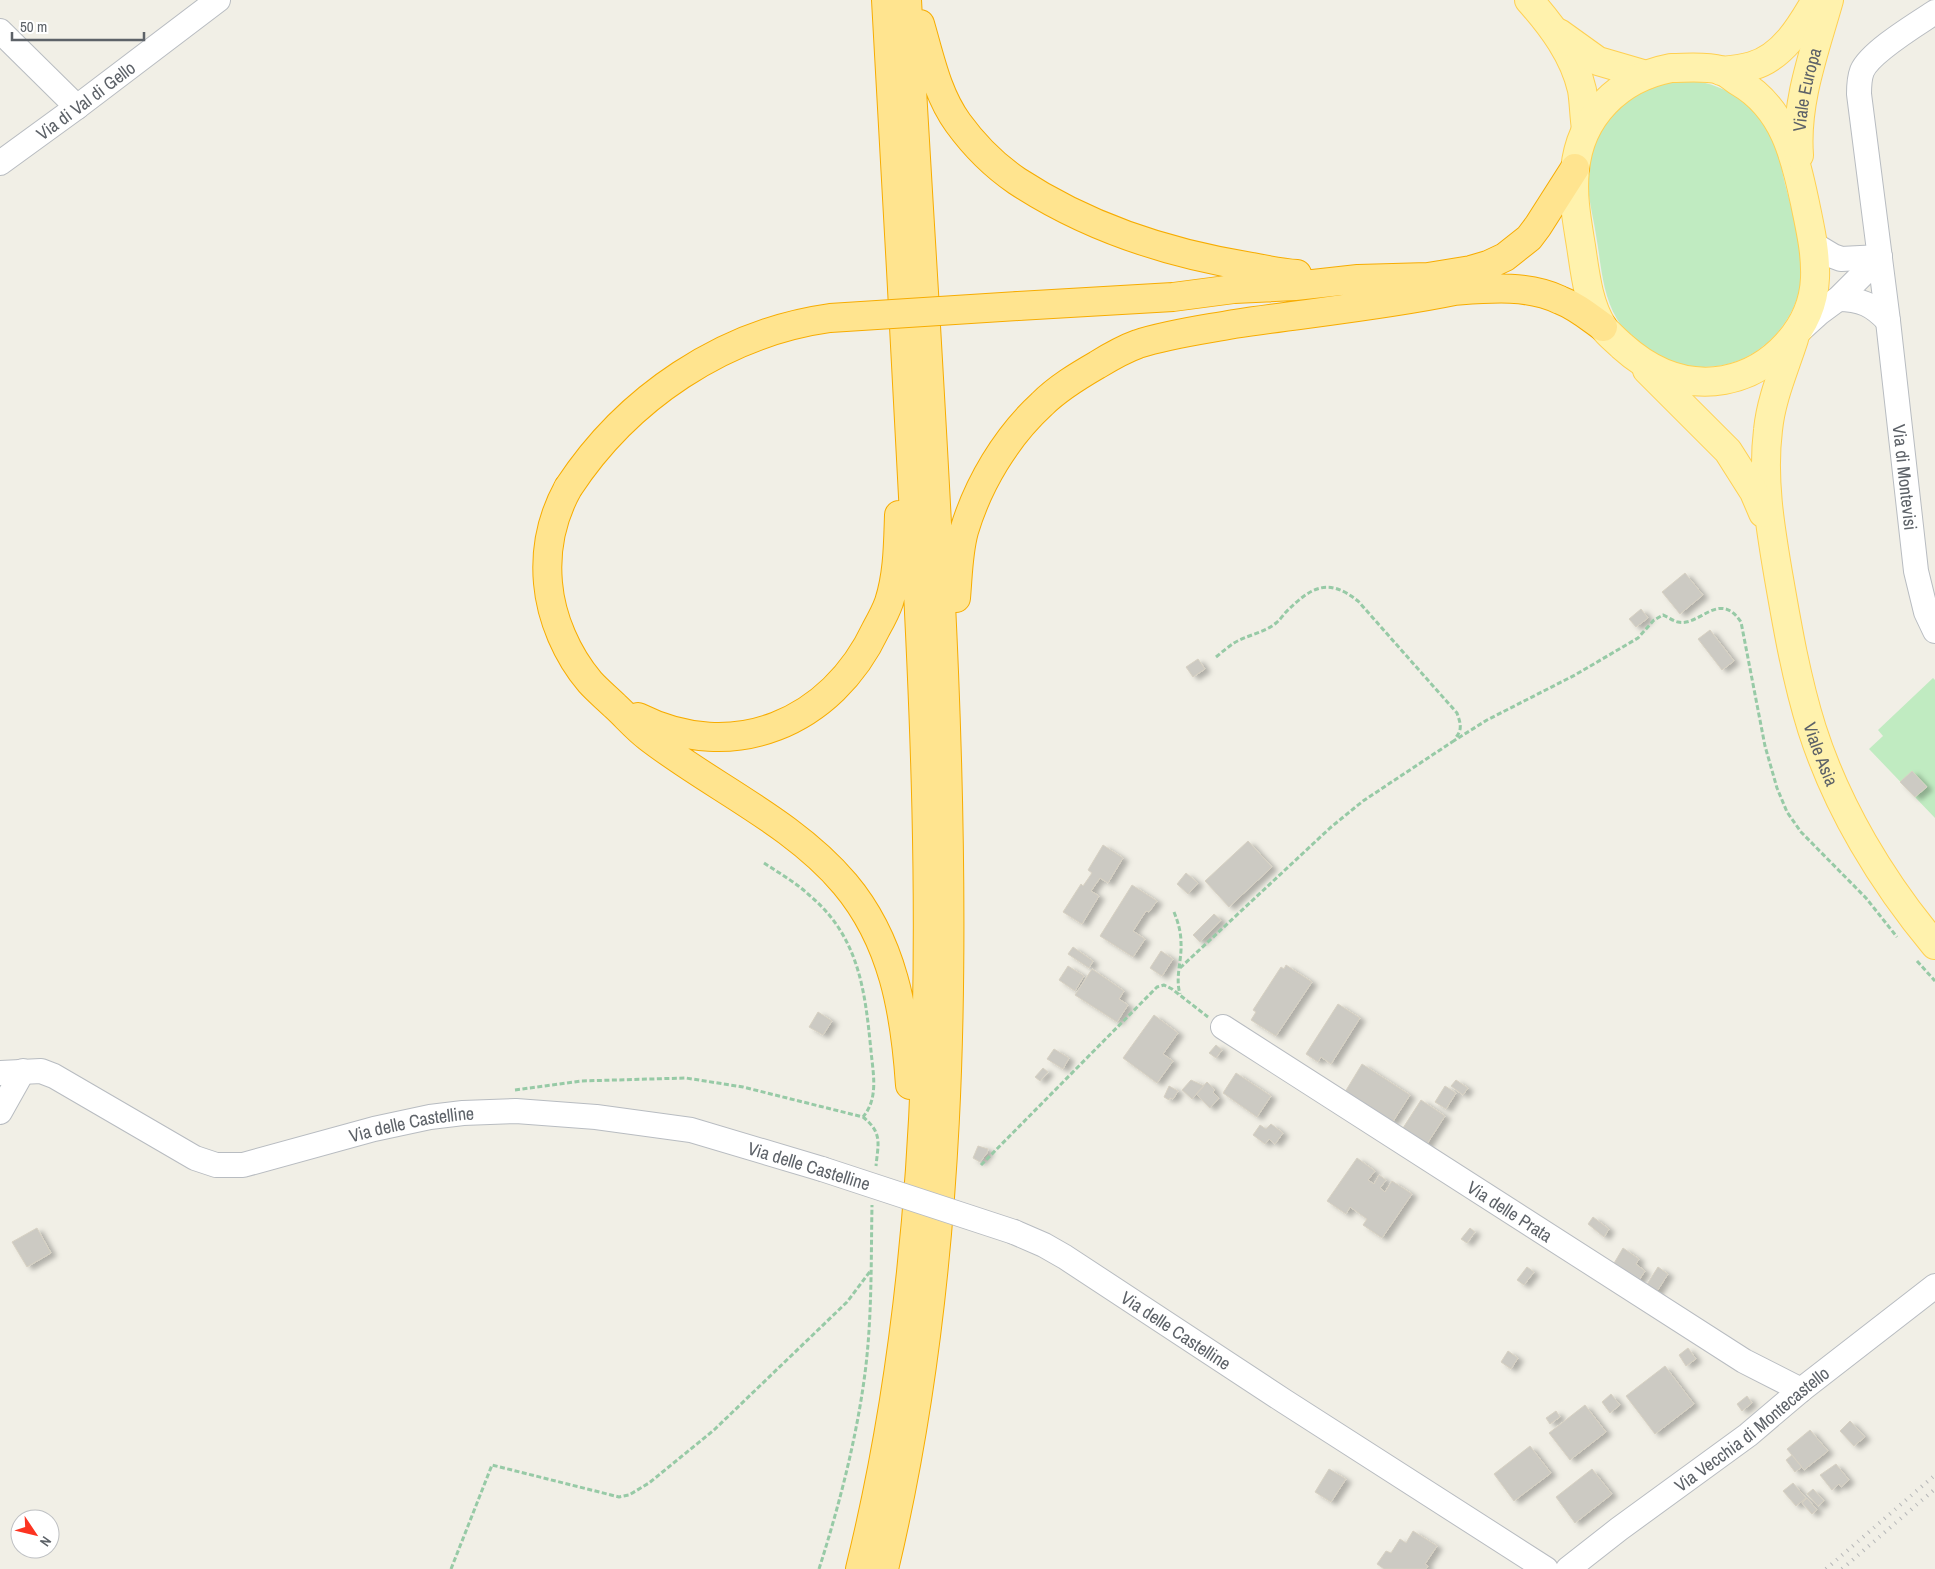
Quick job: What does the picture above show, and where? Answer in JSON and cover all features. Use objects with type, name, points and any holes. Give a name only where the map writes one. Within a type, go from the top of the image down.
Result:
[{"type":"highway","points":[[860,1569],[885,1458],[908,1293],[920,1161],[927,1048],[929,957],[928,824],[920,632],[886,0]]},
{"type":"highway","points":[[884,1569],[904,1471],[922,1364],[939,1210],[946,1103],[950,974],[947,754],[932,419],[907,0]]},
{"type":"highway","points":[[915,0],[929,59],[945,101],[958,122],[979,148],[1016,180],[1070,211],[1152,244],[1197,257],[1238,265],[1292,274],[1358,279]]},
{"type":"highway","points":[[920,1161],[905,1027],[899,998],[885,951],[875,928],[862,906],[828,865],[811,850],[647,737],[598,691],[583,673],[567,647],[553,612],[549,590],[548,553],[556,516],[561,500],[568,488],[608,436],[650,397],[706,359],[743,342],[806,322],[830,318],[1173,297],[1234,289],[1449,274],[1488,265],[1517,248],[1538,226],[1575,168]]},
{"type":"highway","points":[[1173,297],[1238,298],[1517,289],[1548,294],[1570,304],[1603,327]]},
{"type":"highway","points":[[947,754],[959,556],[964,532],[973,504],[994,463],[1009,441],[1041,404],[1076,377],[1136,344],[1166,336],[1269,319],[1408,301],[1454,291]]},
{"type":"highway","points":[[613,704],[641,719],[669,730],[687,734],[728,737],[748,734],[786,723],[803,715],[837,687],[869,645],[889,602],[893,583],[898,543],[906,358]]},
{"type":"main road","points":[[1529,0],[1555,31],[1580,82],[1586,129],[1575,168],[1576,213],[1585,272],[1603,327],[1637,359],[1660,373],[1698,381],[1724,380],[1761,366],[1796,334],[1806,316],[1813,292],[1815,266],[1813,244],[1801,181],[1786,135],[1774,113],[1757,94],[1721,70]]},
{"type":"main road","name":"Viale Europa","points":[[1586,129],[1595,114],[1613,95],[1634,80],[1646,75],[1672,68],[1721,70],[1754,66],[1774,55],[1794,34],[1816,0]]},
{"type":"main road","name":"Viale Europa","points":[[1801,181],[1798,146],[1803,93],[1829,0]]},
{"type":"main road","points":[[1555,31],[1598,61],[1646,75]]},
{"type":"main road","name":"Viale Asia","points":[[1796,334],[1772,405],[1768,428],[1766,475],[1772,536],[1782,596],[1802,692],[1812,729],[1838,792],[1860,835],[1892,888],[1924,951]]},
{"type":"main road","name":"Viale Asia","points":[[1637,359],[1736,460],[1754,492],[1772,536]]},
{"type":"street","name":"Via di Val di Gello","points":[[0,163],[218,0]]},
{"type":"street","name":"Via di Montevisi","points":[[1935,12],[1881,50],[1863,69],[1859,94],[1888,321],[1916,572],[1926,612],[1935,630]]},
{"type":"street","points":[[0,31],[77,107]]},
{"type":"street","points":[[1813,244],[1841,259],[1880,257]]},
{"type":"street","points":[[1796,334],[1818,313],[1838,299],[1880,257]]},
{"type":"street","points":[[1838,299],[1852,299],[1869,304],[1888,321]]},
{"type":"street","name":"Via delle Prata","points":[[1223,1027],[1744,1361],[1801,1390]]},
{"type":"street","name":"Via delle Castelline","points":[[11,1072],[41,1071],[54,1076],[195,1158],[216,1165],[243,1165],[374,1129],[430,1116],[516,1112],[596,1117],[691,1130],[822,1169],[1014,1232],[1044,1245],[1546,1569]]},
{"type":"street","points":[[0,1112],[11,1072]]},
{"type":"street","name":"Via Vecchia di Montecastello","points":[[1568,1569],[1619,1529],[1748,1435],[1801,1390],[1935,1286]]},
{"type":"path","points":[[1216,657],[1235,643],[1276,623],[1297,601],[1313,590],[1323,587],[1336,588],[1358,601],[1457,713],[1461,722],[1459,734],[1452,742]]},
{"type":"path","points":[[1180,968],[1330,828],[1363,801],[1468,730],[1576,676],[1638,638],[1654,620],[1663,616],[1678,622],[1686,622],[1717,609],[1727,609],[1735,612],[1741,622],[1765,746],[1777,788],[1787,812],[1801,832],[1866,898],[1898,938]]},
{"type":"path","points":[[764,864],[808,894],[830,916],[844,934],[856,962],[866,1000],[874,1081],[872,1102],[863,1116]]},
{"type":"path","points":[[1174,912],[1180,930],[1180,968],[1177,983],[1180,995]]},
{"type":"path","points":[[1924,951],[1935,981]]},
{"type":"path","points":[[981,1165],[1157,987],[1164,985],[1223,1027]]},
{"type":"path","points":[[506,1092],[581,1081],[686,1078],[743,1086],[863,1116],[874,1127],[878,1136],[879,1146],[876,1171]]},
{"type":"path","points":[[819,1569],[838,1502],[858,1416],[866,1364],[871,1269],[872,1200]]},
{"type":"path","points":[[451,1569],[492,1465],[619,1497],[638,1490],[714,1430],[847,1302],[871,1269]]},
{"type":"green space","points":[[1690,80],[1717,87],[1741,100],[1768,130],[1779,158],[1802,247],[1803,262],[1800,290],[1796,303],[1790,315],[1773,337],[1762,347],[1744,358],[1725,365],[1704,367],[1684,365],[1664,359],[1645,349],[1629,336],[1617,319],[1608,299],[1603,278],[1588,182],[1588,166],[1595,142],[1603,128],[1624,101],[1661,83]]},
{"type":"green space","points":[[1933,678],[1935,680],[1935,818],[1869,749],[1883,736],[1878,730]]},
{"type":"building","points":[[1685,573],[1703,595],[1680,614],[1662,592]]},
{"type":"building","points":[[1641,609],[1648,618],[1636,627],[1629,619]]},
{"type":"building","points":[[1710,630],[1734,661],[1722,670],[1698,639]]},
{"type":"building","points":[[1198,659],[1205,669],[1193,677],[1186,667]]},
{"type":"building","points":[[1912,771],[1927,787],[1915,797],[1900,782]]},
{"type":"building","points":[[1248,841],[1272,867],[1229,907],[1205,881]]},
{"type":"building","points":[[1103,845],[1123,858],[1108,883],[1100,878],[1091,891],[1099,896],[1082,924],[1063,912],[1081,884],[1083,886],[1092,873],[1088,870]]},
{"type":"building","points":[[1186,873],[1198,883],[1188,894],[1177,884]]},
{"type":"building","points":[[1132,885],[1157,901],[1149,912],[1146,911],[1133,931],[1145,939],[1133,957],[1100,936]]},
{"type":"building","points":[[1214,914],[1221,920],[1200,942],[1193,935]]},
{"type":"building","points":[[1073,947],[1093,961],[1089,968],[1068,954]]},
{"type":"building","points":[[1161,951],[1173,959],[1162,976],[1150,968]]},
{"type":"building","points":[[1286,965],[1312,982],[1276,1036],[1251,1020],[1256,1012],[1253,1010],[1281,967],[1284,969]]},
{"type":"building","points":[[1068,966],[1084,976],[1075,991],[1059,980]]},
{"type":"building","points":[[1092,969],[1124,991],[1119,999],[1128,1005],[1117,1022],[1075,995]]},
{"type":"building","points":[[1338,1004],[1360,1018],[1331,1064],[1321,1057],[1318,1062],[1306,1054]]},
{"type":"building","points":[[818,1012],[832,1021],[823,1035],[809,1027]]},
{"type":"building","points":[[1154,1015],[1178,1033],[1163,1054],[1173,1061],[1157,1083],[1123,1058]]},
{"type":"building","points":[[1216,1045],[1222,1050],[1216,1058],[1209,1053]]},
{"type":"building","points":[[1054,1049],[1069,1058],[1063,1069],[1047,1059]]},
{"type":"building","points":[[1362,1064],[1410,1095],[1392,1123],[1345,1092]]},
{"type":"building","points":[[1043,1068],[1048,1072],[1040,1081],[1035,1077]]},
{"type":"building","points":[[1236,1073],[1271,1096],[1257,1117],[1223,1093]]},
{"type":"building","points":[[1191,1080],[1204,1086],[1192,1099],[1182,1090]]},
{"type":"building","points":[[1456,1080],[1468,1088],[1463,1095],[1451,1086]]},
{"type":"building","points":[[1207,1082],[1215,1090],[1213,1092],[1219,1098],[1210,1108],[1196,1094]]},
{"type":"building","points":[[1169,1086],[1178,1091],[1173,1099],[1170,1098],[1169,1100],[1164,1097]]},
{"type":"building","points":[[1445,1086],[1456,1093],[1446,1109],[1435,1102]]},
{"type":"building","points":[[1421,1100],[1445,1116],[1425,1147],[1401,1131]]},
{"type":"building","points":[[1271,1124],[1283,1133],[1275,1144],[1269,1139],[1265,1144],[1253,1135],[1260,1125],[1266,1129]]},
{"type":"building","points":[[978,1146],[988,1149],[980,1162],[973,1158]]},
{"type":"building","points":[[1357,1158],[1375,1171],[1368,1180],[1374,1184],[1379,1175],[1386,1180],[1380,1188],[1385,1192],[1392,1181],[1412,1194],[1382,1238],[1363,1225],[1367,1219],[1350,1207],[1346,1214],[1327,1201]]},
{"type":"building","points":[[1593,1217],[1609,1229],[1604,1237],[1588,1224]]},
{"type":"building","points":[[37,1228],[51,1253],[27,1267],[12,1242]]},
{"type":"building","points":[[1470,1228],[1475,1232],[1467,1243],[1461,1239]]},
{"type":"building","points":[[1623,1248],[1639,1259],[1636,1264],[1645,1271],[1635,1286],[1610,1270]]},
{"type":"building","points":[[1527,1267],[1534,1272],[1524,1285],[1517,1280]]},
{"type":"building","points":[[1658,1267],[1668,1274],[1654,1296],[1644,1289]]},
{"type":"building","points":[[1688,1348],[1696,1359],[1686,1366],[1679,1355]]},
{"type":"building","points":[[1508,1351],[1518,1358],[1511,1369],[1501,1362]]},
{"type":"building","points":[[1665,1366],[1694,1404],[1655,1434],[1626,1396]]},
{"type":"building","points":[[1611,1394],[1620,1405],[1610,1413],[1602,1402]]},
{"type":"building","points":[[1747,1396],[1752,1403],[1742,1411],[1737,1404]]},
{"type":"building","points":[[1585,1405],[1606,1432],[1570,1460],[1549,1433]]},
{"type":"building","points":[[1556,1411],[1560,1417],[1550,1424],[1546,1418]]},
{"type":"building","points":[[1850,1421],[1865,1437],[1854,1446],[1840,1431]]},
{"type":"building","points":[[1810,1430],[1828,1451],[1804,1470],[1787,1449]]},
{"type":"building","points":[[1530,1446],[1551,1473],[1514,1501],[1494,1474]]},
{"type":"building","points":[[1792,1455],[1802,1467],[1795,1472],[1786,1460]]},
{"type":"building","points":[[1836,1464],[1849,1480],[1841,1487],[1839,1484],[1832,1490],[1820,1475]]},
{"type":"building","points":[[1329,1469],[1346,1479],[1331,1502],[1315,1492]]},
{"type":"building","points":[[1592,1469],[1612,1494],[1575,1523],[1556,1497]]},
{"type":"building","points":[[1793,1483],[1806,1498],[1796,1506],[1783,1491]]},
{"type":"building","points":[[1813,1489],[1824,1501],[1818,1506],[1807,1494]]},
{"type":"building","points":[[1807,1498],[1817,1510],[1812,1514],[1802,1503]]},
{"type":"building","points":[[1413,1531],[1437,1546],[1425,1564],[1428,1566],[1426,1569],[1384,1569],[1377,1564],[1386,1551],[1391,1553],[1400,1539],[1406,1543]]},
{"type":"railway","points":[[1826,1569],[1935,1475]]},
{"type":"railway","points":[[1842,1569],[1935,1489]]}]
